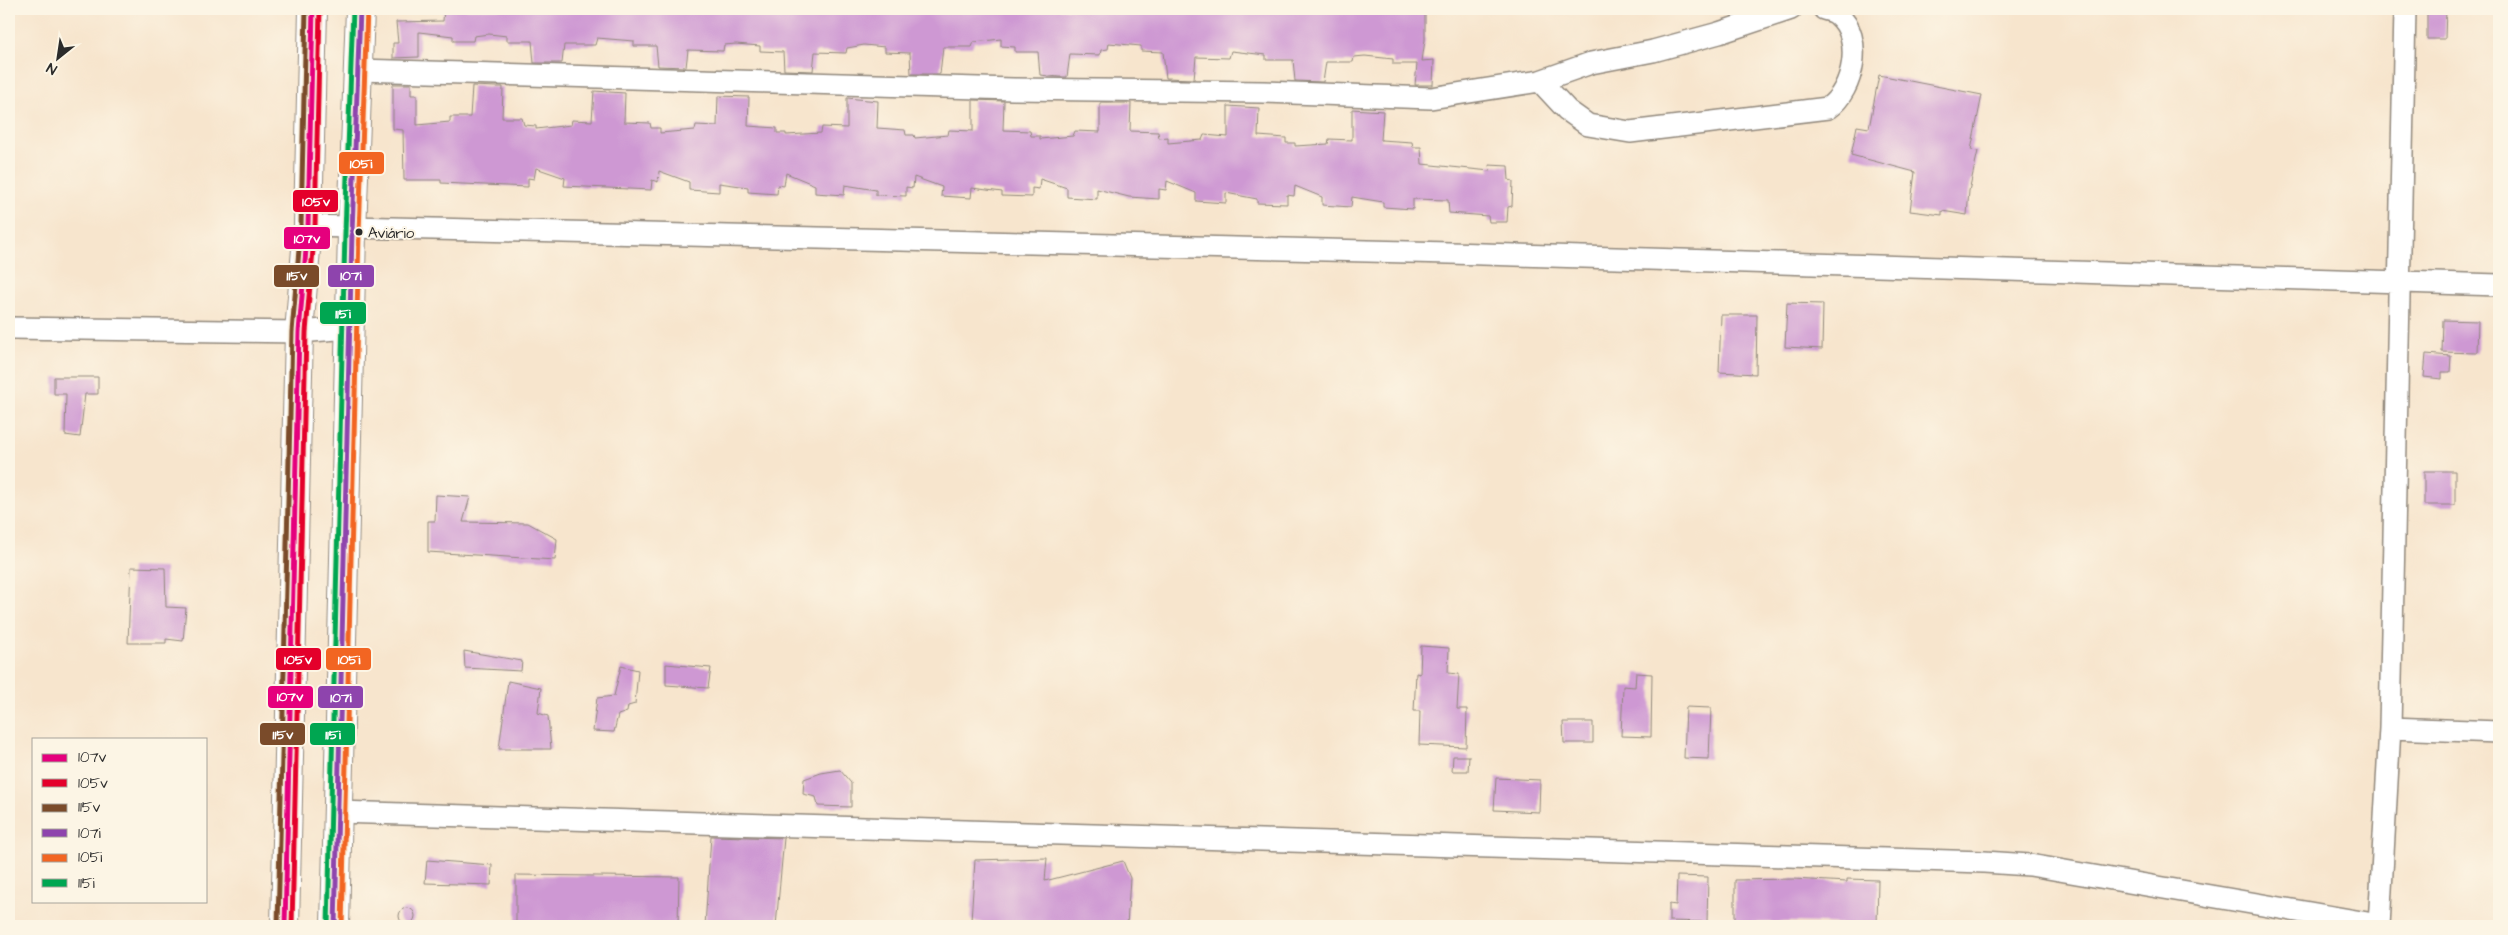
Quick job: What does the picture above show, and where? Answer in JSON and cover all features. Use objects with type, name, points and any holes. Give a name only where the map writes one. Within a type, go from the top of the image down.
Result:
[{"type":"highway","points":[[285,926],[299,332],[308,226],[313,9]]},
{"type":"highway","points":[[335,926],[352,226],[360,9]]},
{"type":"street","points":[[358,70],[1013,89],[1263,92],[1431,98],[1540,81],[1592,63],[1662,48],[1792,9]]},
{"type":"street","points":[[1540,81],[1567,110],[1588,125],[1630,132],[1828,108],[1839,100],[1848,81],[1853,56],[1850,30],[1837,14],[1824,9]]},
{"type":"street","points":[[338,812],[1984,862],[2030,865],[2379,926],[2390,728],[2405,9]]},
{"type":"street","points":[[308,226],[1430,253],[2499,285]]},
{"type":"street","points":[[9,328],[299,332],[350,328]]},
{"type":"street","points":[[2390,728],[2499,732]]},
{"type":"building","points":[[444,9],[1425,9],[1425,40],[1422,61],[1434,60],[1433,85],[1415,85],[1417,64],[1393,64],[1393,59],[1365,56],[1354,57],[1353,62],[1326,62],[1323,82],[1295,81],[1293,60],[1266,60],[1266,55],[1231,51],[1229,58],[1196,57],[1194,79],[1166,78],[1163,52],[1141,51],[1141,46],[1109,43],[1108,49],[1101,50],[1100,55],[1070,54],[1067,77],[1040,75],[1038,52],[1015,52],[1015,47],[1001,46],[1001,39],[974,42],[972,47],[943,47],[940,74],[911,74],[910,53],[885,52],[885,47],[864,45],[847,48],[846,53],[815,52],[813,71],[784,70],[783,52],[760,51],[760,46],[736,44],[724,45],[723,51],[688,50],[686,67],[658,66],[656,46],[634,46],[634,41],[597,38],[595,45],[564,45],[562,63],[534,63],[532,41],[507,41],[507,36],[489,34],[474,36],[473,41],[453,41],[453,36],[419,32],[419,57],[393,58],[393,43],[398,43],[396,22],[443,21]]},
{"type":"building","points":[[2427,9],[2446,9],[2445,39],[2427,39]]},
{"type":"building","points":[[1879,75],[1982,95],[1971,150],[1978,151],[1969,191],[1967,215],[1942,211],[1942,215],[1910,211],[1915,172],[1851,155],[1857,126],[1869,128]]},
{"type":"building","points":[[393,84],[411,84],[411,95],[417,95],[417,125],[450,122],[450,117],[470,117],[472,86],[503,87],[502,118],[522,118],[524,125],[536,126],[536,129],[571,125],[572,120],[592,121],[594,91],[625,93],[624,122],[650,123],[651,128],[660,128],[660,133],[695,130],[696,125],[717,126],[718,96],[749,97],[748,126],[777,128],[777,133],[786,133],[786,135],[821,133],[822,127],[847,128],[847,98],[878,101],[877,128],[905,130],[906,135],[914,135],[915,138],[948,135],[949,130],[973,131],[973,100],[1004,101],[1003,130],[1030,131],[1031,136],[1040,136],[1040,139],[1073,136],[1075,131],[1100,132],[1100,103],[1131,103],[1130,131],[1158,132],[1159,138],[1168,137],[1168,143],[1202,140],[1204,135],[1228,137],[1228,106],[1259,108],[1258,136],[1286,138],[1286,143],[1295,143],[1295,146],[1328,144],[1329,139],[1352,140],[1352,109],[1383,111],[1381,140],[1412,142],[1413,147],[1421,147],[1422,164],[1490,171],[1489,165],[1508,166],[1509,180],[1513,181],[1512,206],[1508,207],[1507,222],[1489,222],[1488,216],[1449,213],[1448,200],[1413,199],[1413,209],[1383,207],[1383,202],[1352,197],[1351,207],[1322,205],[1322,197],[1295,186],[1294,196],[1287,195],[1287,204],[1257,203],[1257,199],[1226,193],[1226,203],[1196,201],[1196,193],[1167,181],[1166,190],[1159,189],[1159,199],[1129,197],[1097,189],[1097,199],[1067,197],[1067,188],[1040,179],[1039,189],[1032,188],[1032,197],[1002,196],[1002,192],[972,188],[971,198],[941,196],[942,187],[914,177],[913,188],[906,187],[906,196],[876,195],[876,190],[845,185],[844,195],[815,193],[815,185],[786,173],[784,186],[778,185],[777,194],[748,192],[748,187],[719,183],[719,192],[689,190],[689,182],[659,171],[658,182],[652,180],[651,190],[564,186],[565,178],[536,168],[534,179],[528,178],[528,187],[441,183],[441,180],[404,180],[403,130],[393,129]]},
{"type":"building","points":[[1787,303],[1823,304],[1822,349],[1785,347]]},
{"type":"building","points":[[1721,315],[1757,315],[1756,374],[1719,372]]},
{"type":"building","points":[[2443,320],[2478,321],[2477,353],[2442,352]]},
{"type":"building","points":[[2426,354],[2451,356],[2450,372],[2442,372],[2442,379],[2424,377]]},
{"type":"building","points":[[54,377],[98,377],[98,394],[85,394],[80,437],[65,435],[66,394],[54,394]]},
{"type":"building","points":[[2424,471],[2455,471],[2455,505],[2424,505]]},
{"type":"building","points":[[436,495],[470,497],[463,522],[528,523],[557,539],[555,560],[428,552],[428,521],[435,521]]},
{"type":"building","points":[[131,567],[165,568],[166,607],[186,608],[183,641],[166,639],[166,643],[128,643]]},
{"type":"building","points":[[1421,646],[1449,648],[1448,673],[1459,674],[1457,709],[1467,709],[1466,747],[1419,745],[1420,711],[1414,711],[1416,673],[1420,674]]},
{"type":"building","points":[[464,651],[522,661],[521,671],[465,668]]},
{"type":"building","points":[[666,664],[711,668],[708,688],[666,685]]},
{"type":"building","points":[[621,666],[638,670],[635,704],[628,706],[627,712],[618,715],[614,732],[593,731],[597,698],[614,696]]},
{"type":"building","points":[[1636,673],[1652,674],[1651,737],[1621,736],[1623,686],[1635,687]]},
{"type":"building","points":[[508,681],[541,688],[538,713],[548,716],[551,749],[499,749]]},
{"type":"building","points":[[1686,707],[1711,708],[1709,759],[1684,758]]},
{"type":"building","points":[[1563,722],[1593,722],[1593,743],[1564,743]]},
{"type":"building","points":[[1453,756],[1469,756],[1468,771],[1452,771]]},
{"type":"building","points":[[840,770],[851,783],[851,807],[818,806],[816,797],[803,794],[804,779],[821,773]]},
{"type":"building","points":[[1496,778],[1540,780],[1539,812],[1494,810]]},
{"type":"building","points":[[711,836],[784,838],[776,926],[705,926]]},
{"type":"building","points":[[1047,858],[1045,881],[1123,861],[1130,878],[1127,926],[1012,926],[971,921],[975,860]]},
{"type":"building","points":[[427,860],[492,865],[491,885],[425,883]]},
{"type":"building","points":[[516,875],[679,877],[678,926],[516,926]]},
{"type":"building","points":[[1677,876],[1708,877],[1707,922],[1669,921],[1669,904],[1676,905]]},
{"type":"building","points":[[1793,879],[1847,882],[1847,879],[1878,880],[1877,925],[1791,922],[1735,923],[1735,880]]},
{"type":"building","points":[[407,908],[413,910],[415,916],[413,922],[407,924],[401,922],[399,916],[401,910]]},
{"type":"transit line","name":"115v","points":[[278,926],[292,332],[301,226],[306,9]]},
{"type":"transit line","name":"107v","points":[[285,926],[299,332],[308,226],[313,9]]},
{"type":"transit line","name":"105v","points":[[292,926],[306,332],[315,226],[320,9]]},
{"type":"transit line","name":"115i","points":[[328,926],[345,233],[353,9]]},
{"type":"transit line","name":"107i","points":[[335,926],[352,233],[360,9]]},
{"type":"transit line","name":"105i","points":[[342,926],[359,233],[367,9]]},
{"type":"place","name":"Aviário","points":[[359,232]]}]
